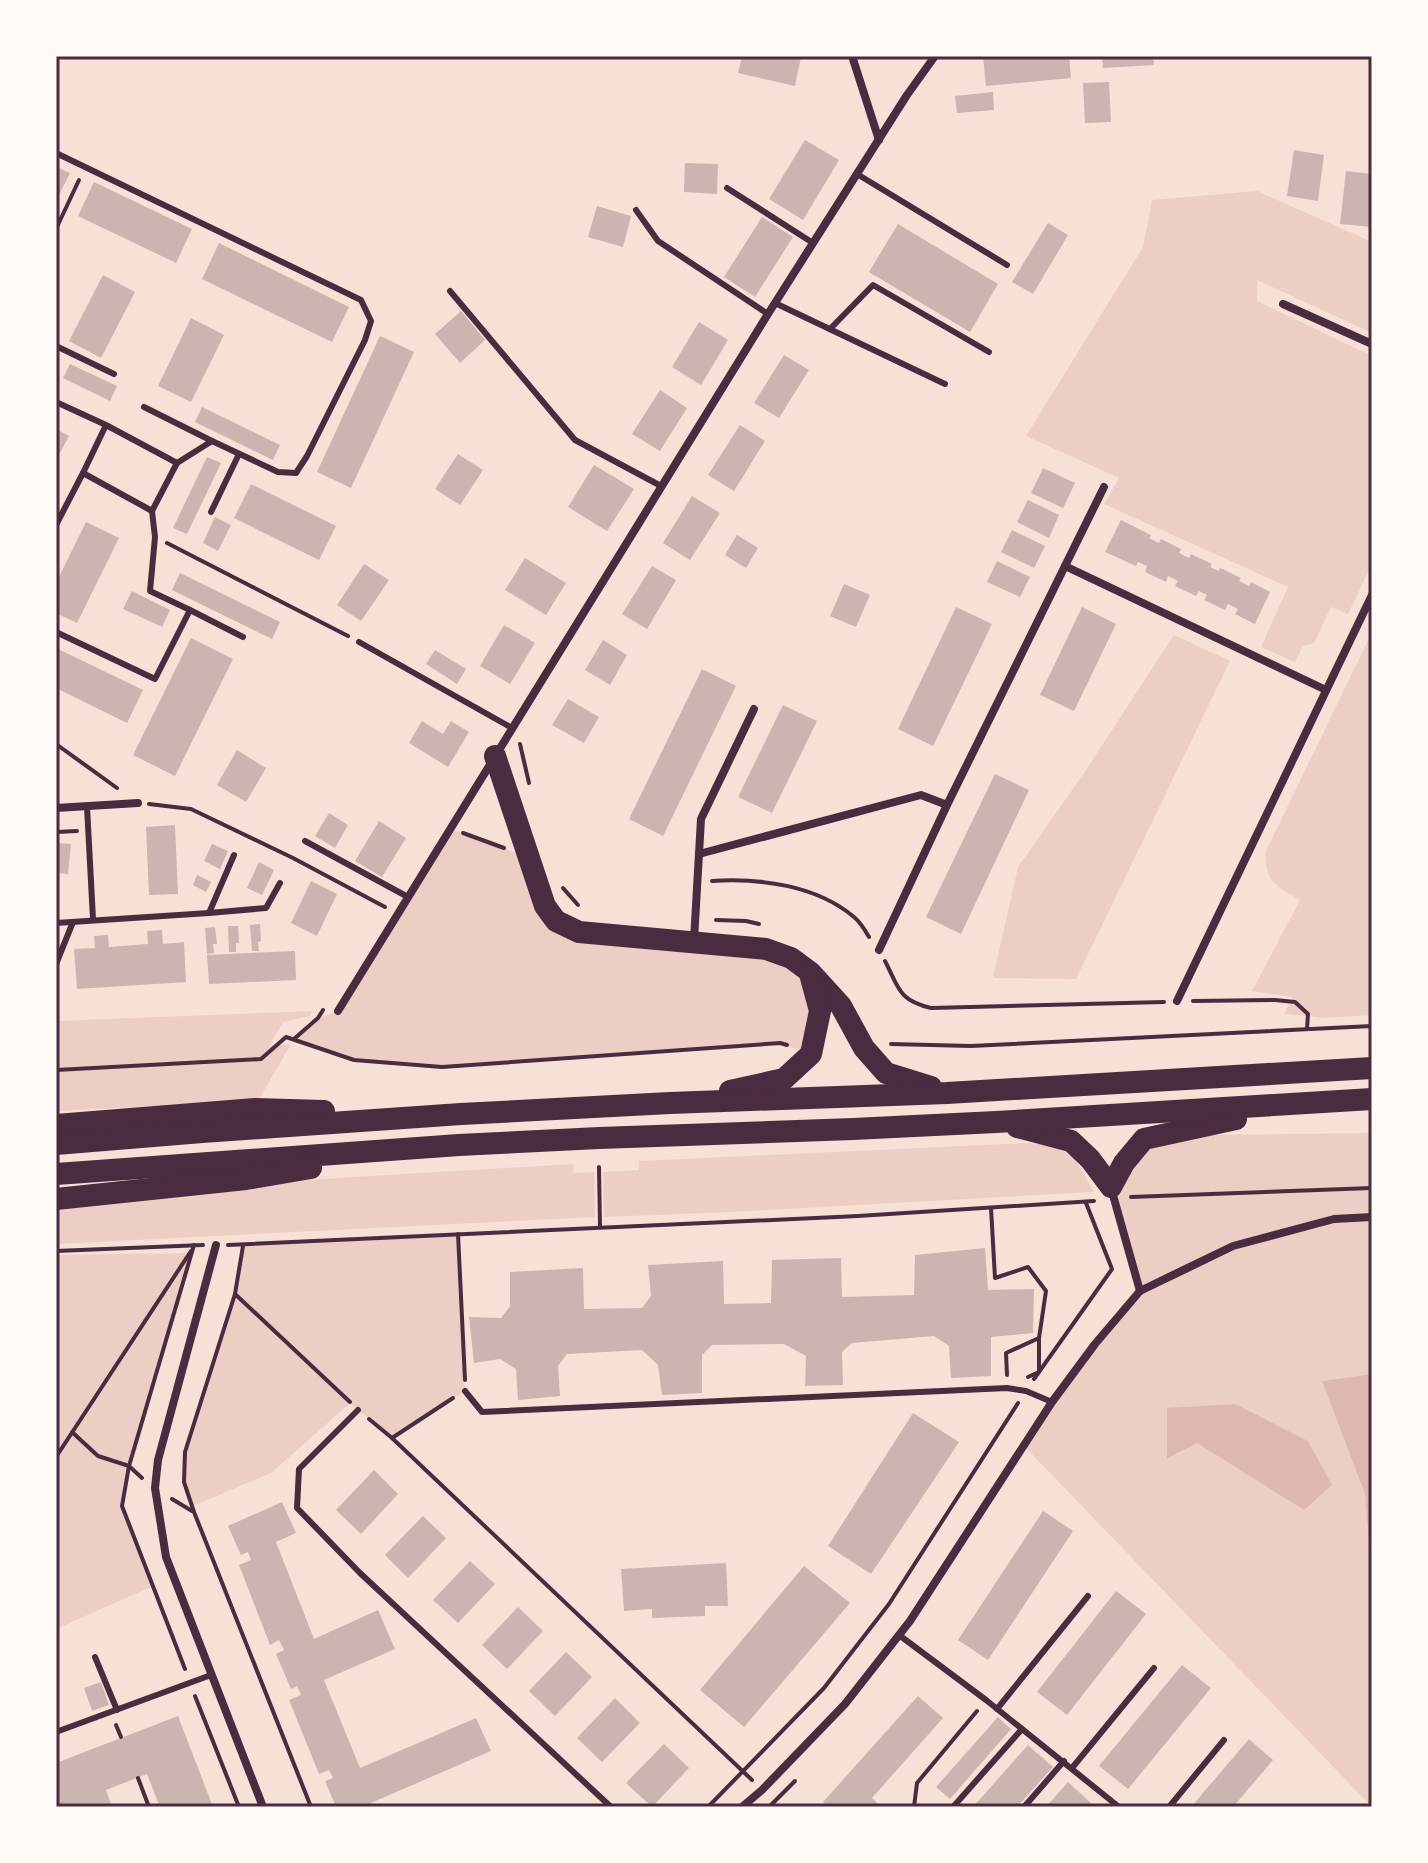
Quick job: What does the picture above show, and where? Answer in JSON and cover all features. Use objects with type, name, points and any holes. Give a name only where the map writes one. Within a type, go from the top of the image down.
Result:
[{"type":"highway","points":[[495,756],[545,906],[556,921],[579,932],[766,949],[791,958],[810,972],[841,1006],[864,1048],[886,1073],[947,1093]]},
{"type":"highway","points":[[670,1103],[784,1079],[811,1054],[820,1011],[810,972]]},
{"type":"highway","points":[[56,1144],[461,1114],[947,1093],[1372,1068]]},
{"type":"highway","points":[[56,1174],[459,1145],[996,1122],[1372,1099]]},
{"type":"highway","points":[[1112,1192],[1124,1163],[1144,1139],[1309,1103]]},
{"type":"highway","points":[[56,1125],[255,1109],[461,1114]]},
{"type":"highway","points":[[996,1122],[1071,1141],[1090,1159],[1112,1192]]},
{"type":"highway","points":[[56,1199],[246,1179],[459,1145]]},
{"type":"street","points":[[852,56],[879,140]]},
{"type":"street","points":[[338,1011],[768,314],[914,84],[935,56]]},
{"type":"street","points":[[1283,304],[1372,344]]},
{"type":"street","points":[[879,950],[1104,487]]},
{"type":"street","points":[[1065,566],[1326,690]]},
{"type":"street","points":[[1177,1001],[1372,595]]},
{"type":"street","points":[[694,941],[701,819],[754,709]]},
{"type":"street","points":[[699,854],[921,795],[947,805]]},
{"type":"street","points":[[56,808],[138,803]]},
{"type":"street","points":[[1112,1192],[1140,1291]]},
{"type":"street","points":[[742,1807],[845,1704],[899,1635],[1052,1402],[1140,1291],[1233,1246],[1334,1219],[1372,1217]]},
{"type":"street","points":[[216,1245],[158,1460],[155,1488],[166,1557],[263,1807]]},
{"type":"lane","points":[[56,153],[361,300],[371,321],[365,340],[296,473],[278,472],[144,407]]},
{"type":"lane","points":[[857,174],[1007,265]]},
{"type":"lane","points":[[727,188],[813,243]]},
{"type":"lane","points":[[636,210],[658,241],[768,314]]},
{"type":"lane","points":[[830,329],[873,285],[989,352]]},
{"type":"lane","points":[[450,291],[575,440],[661,486]]},
{"type":"lane","points":[[775,303],[945,384]]},
{"type":"lane","points":[[56,346],[114,374]]},
{"type":"lane","points":[[56,402],[177,463]]},
{"type":"lane","points":[[56,525],[106,425]]},
{"type":"lane","points":[[212,441],[177,463],[152,511],[155,537],[150,591],[243,637]]},
{"type":"lane","points":[[211,512],[239,454]]},
{"type":"lane","points":[[83,473],[152,511]]},
{"type":"lane","points":[[56,632],[155,679],[190,610]]},
{"type":"lane","points":[[359,642],[512,728]]},
{"type":"lane","points":[[87,807],[93,919]]},
{"type":"lane","points":[[305,841],[408,897]]},
{"type":"lane","points":[[209,913],[234,855]]},
{"type":"lane","points":[[56,923],[266,908],[280,883]]},
{"type":"lane","points":[[56,964],[73,922]]},
{"type":"lane","points":[[465,1391],[482,1412],[1007,1388],[1026,1391],[1052,1402]]},
{"type":"lane","points":[[358,1410],[299,1469],[297,1508],[383,1595],[611,1807]]},
{"type":"lane","points":[[997,1709],[1088,1596]]},
{"type":"lane","points":[[899,1635],[1119,1807]]},
{"type":"lane","points":[[95,1657],[117,1710]]},
{"type":"lane","points":[[1072,1768],[1154,1668]]},
{"type":"lane","points":[[56,1732],[211,1675]]},
{"type":"lane","points":[[953,1807],[1022,1729]]},
{"type":"lane","points":[[1169,1807],[1224,1740]]},
{"type":"lane","points":[[1024,1807],[1064,1761]]},
{"type":"lane","points":[[1104,1807],[1111,1799]]},
{"type":"path","points":[[56,229],[85,167]]},
{"type":"path","points":[[155,537],[359,642]]},
{"type":"path","points":[[56,744],[138,803],[191,809],[398,913]]},
{"type":"path","points":[[450,829],[528,857]]},
{"type":"path","points":[[56,832],[87,831]]},
{"type":"path","points":[[697,882],[752,880],[794,888],[833,903],[857,919],[879,950],[903,995],[913,1003],[931,1008],[1275,1000],[1295,1002],[1308,1014],[1307,1030]]},
{"type":"path","points":[[892,1044],[971,1046],[1372,1026]]},
{"type":"path","points":[[56,1070],[261,1059],[286,1037],[354,1060],[442,1067],[780,1043],[811,1054]]},
{"type":"path","points":[[599,1167],[600,1227]]},
{"type":"path","points":[[56,1251],[726,1223],[1086,1203],[1112,1192],[1372,1188]]},
{"type":"path","points":[[708,1807],[824,1688],[889,1604],[1026,1391],[1112,1269],[1086,1203]]},
{"type":"path","points":[[991,1208],[995,1278],[1028,1267],[1046,1291],[1039,1338],[1039,1372]]},
{"type":"path","points":[[392,1438],[465,1391],[458,1234]]},
{"type":"path","points":[[56,1457],[194,1245]]},
{"type":"path","points":[[243,1245],[235,1294],[185,1452],[184,1482],[311,1807]]},
{"type":"path","points":[[235,1294],[392,1438],[780,1807]]},
{"type":"path","points":[[1039,1338],[1006,1353],[1007,1388],[1039,1372]]},
{"type":"path","points":[[72,1432],[98,1456],[129,1466],[155,1488],[194,1512]]},
{"type":"path","points":[[914,1807],[917,1783],[986,1700]]},
{"type":"path","points":[[138,1778],[149,1807]]},
{"type":"shaded area","points":[[1257,191],[1372,242],[1372,333],[1257,280],[1257,301],[1372,356],[1372,564],[1348,614],[1331,607],[1314,643],[1303,646],[1295,662],[1261,647],[1288,587],[1104,504],[1119,478],[1026,436],[1143,247],[1152,200]]},
{"type":"shaded area","points":[[1372,632],[1372,1015],[1325,1018],[1284,1014],[1293,997],[1252,991],[1300,900],[1273,882],[1267,870],[1266,851]]},
{"type":"shaded area","points":[[1174,635],[1230,661],[1076,979],[993,978],[1018,867]]},
{"type":"shaded area","points":[[450,829],[528,857],[556,921],[766,949],[810,972],[811,1054],[779,1043],[442,1067],[354,1060],[294,1039],[318,1018],[339,1011]]},
{"type":"shaded area","points":[[312,1011],[310,1016],[283,1022],[269,1046],[291,1044],[258,1101],[56,1111],[56,1021]]},
{"type":"shaded area","points":[[1372,1133],[1372,1374],[1323,1381],[1365,1494],[1372,1584],[1372,1807],[1024,1446],[1052,1402],[1140,1291],[1114,1198],[1143,1154],[1156,1145],[1197,1135]]},
{"type":"shaded area","points":[[1029,1143],[1056,1146],[1076,1160],[1094,1192],[604,1217],[603,1172],[639,1170],[639,1161]]},
{"type":"shaded area","points":[[574,1164],[573,1173],[594,1172],[595,1217],[56,1244],[56,1203],[250,1184]]},
{"type":"shaded area","points":[[458,1234],[465,1391],[392,1438],[350,1403],[271,1473],[193,1506],[184,1482],[185,1452],[235,1294],[243,1245]]},
{"type":"shaded area","points":[[192,1253],[129,1466],[122,1506],[153,1586],[56,1629],[56,1255]]},
{"type":"shaded area","points":[[1372,1374],[1372,1584],[1365,1494],[1322,1381]]},
{"type":"shaded area","points":[[1235,1404],[1308,1441],[1332,1485],[1304,1510],[1197,1443],[1167,1458],[1167,1408]]},
{"type":"building","points":[[742,56],[801,57],[795,86],[738,73]]},
{"type":"building","points":[[983,56],[1069,56],[1071,78],[986,86]]},
{"type":"building","points":[[1102,56],[1153,56],[1154,65],[1103,68]]},
{"type":"building","points":[[1109,82],[1111,122],[1085,123],[1083,83]]},
{"type":"building","points":[[993,92],[994,110],[957,113],[955,96]]},
{"type":"building","points":[[805,140],[839,160],[803,220],[769,199]]},
{"type":"building","points":[[1294,150],[1324,155],[1318,201],[1287,196]]},
{"type":"building","points":[[685,163],[718,164],[717,194],[684,192]]},
{"type":"building","points":[[56,167],[70,173],[56,201]]},
{"type":"building","points":[[1346,171],[1372,174],[1372,227],[1340,224]]},
{"type":"building","points":[[94,182],[192,229],[176,263],[78,216]]},
{"type":"building","points":[[597,206],[631,216],[623,247],[588,237]]},
{"type":"building","points":[[762,217],[793,237],[755,297],[724,277]]},
{"type":"building","points":[[1048,223],[1068,235],[1033,294],[1012,282]]},
{"type":"building","points":[[898,224],[998,284],[970,332],[869,272]]},
{"type":"building","points":[[219,243],[349,307],[332,342],[202,279]]},
{"type":"building","points":[[103,275],[135,292],[101,358],[69,341]]},
{"type":"building","points":[[461,311],[485,340],[460,363],[435,334]]},
{"type":"building","points":[[191,318],[224,335],[191,402],[158,386]]},
{"type":"building","points":[[699,322],[728,340],[701,385],[672,367]]},
{"type":"building","points":[[380,336],[414,352],[351,488],[317,472]]},
{"type":"building","points":[[784,355],[809,370],[779,418],[754,403]]},
{"type":"building","points":[[70,364],[117,386],[110,401],[63,378]]},
{"type":"building","points":[[660,390],[687,408],[660,451],[632,434]]},
{"type":"building","points":[[202,407],[280,445],[273,460],[195,422]]},
{"type":"building","points":[[740,425],[765,441],[734,491],[708,475]]},
{"type":"building","points":[[56,429],[69,436],[60,453],[56,451]]},
{"type":"building","points":[[458,454],[483,470],[460,505],[435,489]]},
{"type":"building","points":[[207,457],[221,463],[187,534],[173,528]]},
{"type":"building","points":[[594,465],[634,489],[607,531],[568,507]]},
{"type":"building","points":[[1043,468],[1075,483],[1063,508],[1031,493]]},
{"type":"building","points":[[251,484],[336,526],[319,560],[234,518]]},
{"type":"building","points":[[692,496],[720,513],[690,560],[663,543]]},
{"type":"building","points":[[1028,500],[1059,515],[1049,538],[1017,522]]},
{"type":"building","points":[[215,517],[231,525],[218,551],[203,543]]},
{"type":"building","points":[[1121,520],[1151,535],[1149,538],[1159,543],[1161,539],[1181,549],[1179,553],[1189,558],[1191,554],[1212,564],[1210,567],[1219,571],[1220,568],[1241,578],[1239,581],[1249,586],[1251,582],[1270,592],[1255,624],[1235,614],[1238,609],[1228,604],[1225,610],[1204,600],[1207,595],[1199,591],[1196,596],[1175,586],[1178,581],[1168,576],[1166,582],[1145,572],[1147,566],[1138,562],[1136,566],[1105,552]]},
{"type":"building","points":[[86,522],[119,538],[77,623],[56,613],[56,583]]},
{"type":"building","points":[[1012,530],[1045,546],[1034,568],[1001,552]]},
{"type":"building","points":[[737,535],[758,548],[746,568],[725,555]]},
{"type":"building","points":[[525,558],[566,583],[546,615],[505,590]]},
{"type":"building","points":[[997,561],[1030,577],[1020,597],[987,582]]},
{"type":"building","points":[[364,564],[389,580],[361,621],[337,605]]},
{"type":"building","points":[[652,566],[676,580],[647,629],[622,614]]},
{"type":"building","points":[[180,573],[280,622],[272,639],[172,590]]},
{"type":"building","points":[[844,584],[870,595],[856,627],[830,616]]},
{"type":"building","points":[[132,591],[170,610],[162,627],[123,609]]},
{"type":"building","points":[[956,607],[992,624],[933,746],[898,729]]},
{"type":"building","points":[[1082,607],[1116,624],[1074,711],[1040,695]]},
{"type":"building","points":[[504,625],[535,643],[510,684],[480,666]]},
{"type":"building","points":[[191,638],[233,659],[175,776],[133,755]]},
{"type":"building","points":[[603,640],[627,655],[610,685],[585,670]]},
{"type":"building","points":[[56,648],[143,690],[127,723],[56,688]]},
{"type":"building","points":[[435,650],[466,669],[457,684],[426,664]]},
{"type":"building","points":[[702,669],[736,686],[663,836],[629,819]]},
{"type":"building","points":[[568,699],[599,717],[584,743],[552,725]]},
{"type":"building","points":[[783,705],[817,721],[772,813],[738,797]]},
{"type":"building","points":[[422,721],[443,734],[451,721],[469,732],[448,767],[409,743]]},
{"type":"building","points":[[237,750],[266,768],[246,802],[217,785]]},
{"type":"building","points":[[995,774],[1029,790],[961,934],[926,917]]},
{"type":"building","points":[[329,813],[348,825],[335,848],[315,836]]},
{"type":"building","points":[[379,821],[406,838],[382,877],[355,861]]},
{"type":"building","points":[[175,825],[178,894],[149,895],[146,827]]},
{"type":"building","points":[[56,843],[71,844],[68,874],[56,873]]},
{"type":"building","points":[[212,844],[228,851],[220,869],[204,861]]},
{"type":"building","points":[[259,862],[274,870],[262,895],[247,888]]},
{"type":"building","points":[[197,875],[211,882],[206,892],[193,885]]},
{"type":"building","points":[[311,881],[337,894],[317,936],[291,923]]},
{"type":"building","points":[[260,924],[259,951],[252,951],[250,925]]},
{"type":"building","points":[[228,926],[238,926],[236,952],[229,952]]},
{"type":"building","points":[[215,927],[217,944],[213,944],[214,953],[207,954],[205,928]]},
{"type":"building","points":[[162,930],[163,944],[184,942],[186,982],[77,989],[74,949],[95,948],[94,936],[108,935],[109,947],[148,944],[147,931]]},
{"type":"building","points":[[295,951],[296,980],[209,984],[207,955]]},
{"type":"building","points":[[985,1248],[988,1290],[1034,1289],[1033,1333],[991,1337],[991,1376],[951,1378],[949,1346],[934,1336],[852,1343],[842,1352],[843,1385],[805,1386],[806,1356],[784,1344],[712,1345],[702,1355],[702,1393],[662,1395],[658,1365],[642,1350],[567,1354],[558,1366],[560,1396],[518,1400],[516,1369],[500,1359],[474,1363],[469,1317],[501,1318],[510,1306],[510,1272],[583,1268],[584,1309],[642,1308],[651,1296],[648,1265],[723,1261],[724,1304],[771,1303],[772,1260],[841,1258],[842,1297],[914,1295],[915,1255]]},
{"type":"building","points":[[913,1413],[959,1442],[871,1574],[828,1546]]},
{"type":"building","points":[[374,1470],[398,1494],[361,1534],[336,1510]]},
{"type":"building","points":[[282,1502],[296,1533],[276,1542],[314,1639],[378,1610],[395,1649],[324,1680],[360,1768],[476,1718],[491,1751],[371,1803],[372,1807],[336,1807],[325,1781],[333,1778],[329,1770],[319,1774],[289,1700],[301,1695],[297,1686],[291,1689],[276,1654],[284,1650],[279,1640],[270,1645],[239,1565],[251,1560],[248,1552],[241,1555],[228,1526]]},
{"type":"building","points":[[1043,1511],[1073,1531],[988,1660],[958,1640]]},
{"type":"building","points":[[423,1516],[446,1538],[408,1578],[385,1555]]},
{"type":"building","points":[[470,1561],[495,1584],[458,1623],[433,1600]]},
{"type":"building","points":[[726,1563],[728,1606],[705,1606],[705,1616],[652,1618],[652,1609],[624,1611],[621,1569]]},
{"type":"building","points":[[804,1566],[850,1603],[744,1727],[700,1690]]},
{"type":"building","points":[[1116,1591],[1146,1614],[1067,1715],[1037,1692]]},
{"type":"building","points":[[518,1607],[543,1631],[507,1669],[482,1645]]},
{"type":"building","points":[[566,1652],[592,1677],[555,1716],[529,1691]]},
{"type":"building","points":[[1182,1665],[1211,1688],[1128,1789],[1099,1766]]},
{"type":"building","points":[[101,1682],[109,1705],[92,1711],[84,1688]]},
{"type":"building","points":[[918,1696],[943,1718],[872,1798],[881,1807],[829,1807],[823,1802]]},
{"type":"building","points":[[615,1698],[640,1723],[602,1762],[577,1738]]},
{"type":"building","points":[[178,1716],[213,1807],[160,1807],[147,1774],[106,1790],[112,1807],[56,1807],[56,1763]]},
{"type":"building","points":[[998,1717],[1011,1729],[950,1799],[936,1787]]},
{"type":"building","points":[[1249,1739],[1273,1760],[1233,1807],[1191,1807]]},
{"type":"building","points":[[664,1744],[689,1768],[652,1807],[626,1783]]},
{"type":"building","points":[[1028,1745],[1053,1767],[1017,1807],[973,1807]]},
{"type":"building","points":[[1068,1782],[1092,1804],[1089,1807],[1046,1807]]}]
